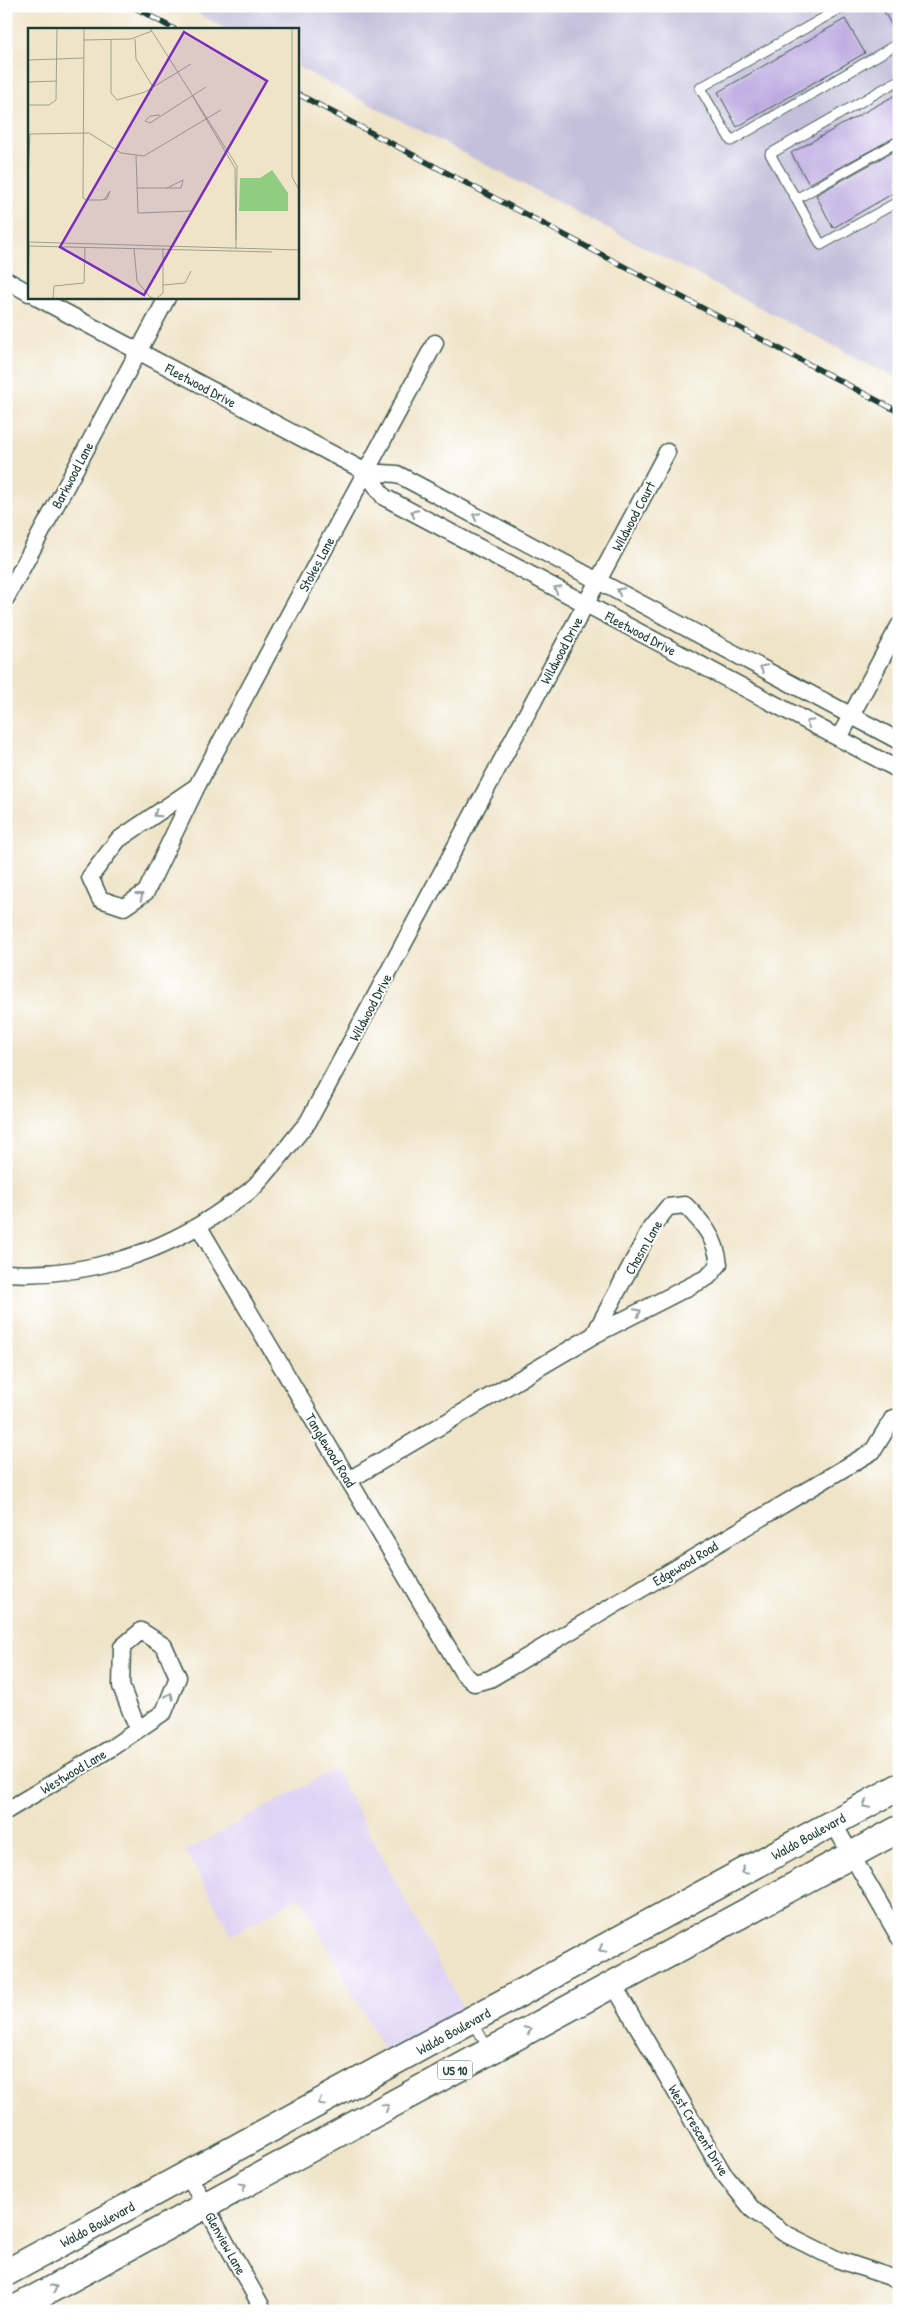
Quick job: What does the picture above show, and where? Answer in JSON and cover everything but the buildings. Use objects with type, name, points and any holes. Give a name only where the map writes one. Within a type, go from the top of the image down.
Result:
[{"type":"main road","name":"Waldo Boulevard","points":[[6,2273],[899,1788]]},
{"type":"main road","name":"US 10","points":[[11,2311],[899,1829]]},
{"type":"street","points":[[6,280],[28,292]]},
{"type":"street","name":"Fleetwood Drive","points":[[40,299],[366,472],[397,474],[899,740]]},
{"type":"street","name":"Barkwood Lane","points":[[8,592],[166,299]]},
{"type":"street","name":"Stokes Lane","points":[[197,786],[118,840],[90,877],[100,899],[124,907],[146,892],[197,786],[435,343]]},
{"type":"street","name":"Wildwood Court","points":[[599,580],[667,452]]},
{"type":"street","name":"Fleetwood Drive","points":[[366,472],[384,497],[899,770]]},
{"type":"street","name":"Wildwood Drive","points":[[6,1273],[57,1273],[118,1262],[176,1239],[199,1227],[254,1188],[308,1122],[599,580]]},
{"type":"street","points":[[839,738],[899,626]]},
{"type":"street","name":"Chasm Lane","points":[[349,1480],[594,1335],[708,1277],[719,1264],[717,1248],[702,1222],[685,1204],[668,1207],[651,1228],[594,1335]]},
{"type":"street","name":"Tanglewood Road","points":[[199,1227],[463,1674]]},
{"type":"street","name":"Edgewood Road","points":[[463,1674],[474,1683],[490,1679],[874,1451],[893,1418]]},
{"type":"street","name":"Westwood Lane","points":[[6,1811],[138,1730],[164,1712],[178,1677],[164,1646],[141,1631],[122,1647],[121,1686],[138,1730]]},
{"type":"street","points":[[833,1823],[899,1937]]},
{"type":"street","name":"West Crescent Drive","points":[[614,1984],[722,2174],[753,2210],[784,2233],[836,2259],[899,2280]]},
{"type":"street","name":"Glenview Lane","points":[[188,2174],[264,2311]]},
{"type":"lane","points":[[853,6],[841,8],[700,88],[731,141],[899,43]]},
{"type":"lane","points":[[899,80],[770,154],[821,244],[899,201]]},
{"type":"lane","points":[[796,199],[899,141]]},
{"type":"lane","points":[[472,2020],[489,2050]]},
{"type":"shaded area","points":[[184,6],[899,6],[899,380],[299,68],[299,28],[224,28]]},
{"type":"shaded area","points":[[335,1769],[465,2011],[386,2054],[300,1897],[231,1935],[186,1851]]},
{"type":"railway","points":[[132,6],[172,28]]},
{"type":"railway","points":[[299,95],[899,412]]}]
